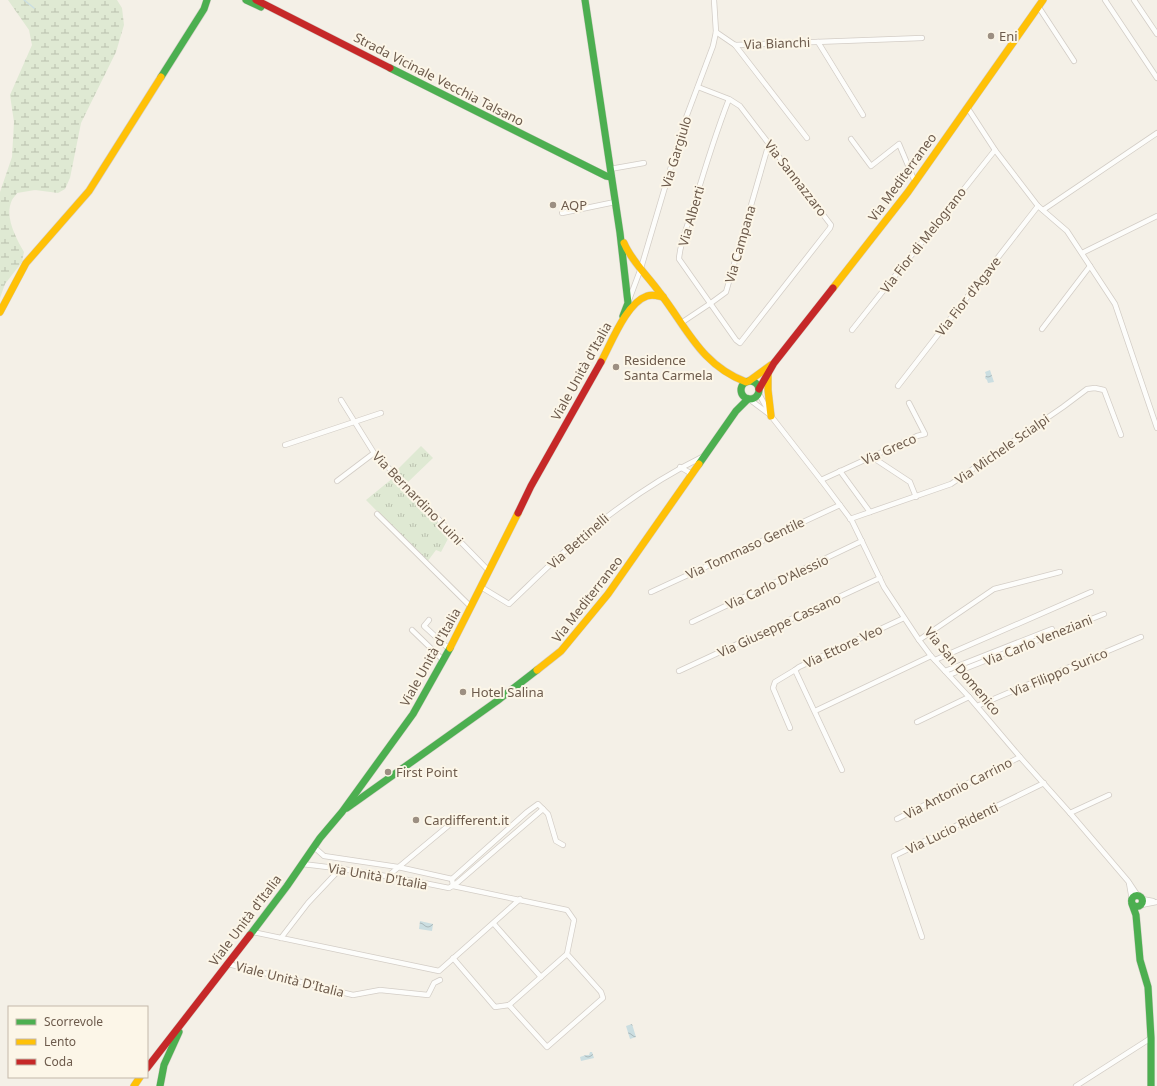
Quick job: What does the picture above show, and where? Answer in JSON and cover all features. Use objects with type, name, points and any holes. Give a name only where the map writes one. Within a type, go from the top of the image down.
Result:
[{"type":"main road","points":[[246,0],[259,6],[273,8]]},
{"type":"main road","name":"Strada Vicinale Vecchia Talsano","points":[[256,0],[606,176],[611,173]]},
{"type":"main road","points":[[585,0],[620,233],[628,303],[620,324]]},
{"type":"main road","name":"Via Mediterraneo","points":[[774,362],[915,182],[1043,0]]},
{"type":"main road","points":[[0,312],[26,263],[89,192],[204,8],[210,1]]},
{"type":"main road","points":[[620,233],[626,250],[663,297],[699,349],[720,368],[733,377],[754,382],[758,386],[759,391]]},
{"type":"main road","name":"Viale Unità d'Italia","points":[[148,1067],[228,964],[314,847],[342,812],[413,714],[471,608],[531,486],[603,358],[620,324],[630,310],[639,301],[647,296],[654,295],[663,297]]},
{"type":"main road","points":[[774,362],[755,398],[748,399],[743,396],[740,391],[742,385],[774,362]]},
{"type":"main road","points":[[768,373],[768,396],[772,416]]},
{"type":"main road","name":"Via Mediterraneo","points":[[342,812],[497,702],[561,651],[608,594],[736,410],[748,399]]},
{"type":"main road","points":[[368,776],[371,782],[380,784]]},
{"type":"main road","points":[[1132,902],[1133,897],[1141,901]]},
{"type":"main road","name":"Via San Domenico","points":[[1136,915],[1141,901]]},
{"type":"main road","name":"Via San Domenico","points":[[1132,902],[1136,915],[1140,960],[1148,987],[1151,1038],[1151,1086]]},
{"type":"main road","name":"Viale Unità d'Italia","points":[[160,1086],[160,1076],[166,1057],[185,1020]]},
{"type":"street","name":"Via Gargiulo","points":[[628,303],[641,268],[684,123],[713,46],[716,32],[714,0]]},
{"type":"street","points":[[1106,0],[1157,78]]},
{"type":"street","points":[[1134,0],[1157,34]]},
{"type":"street","points":[[1038,6],[1074,61]]},
{"type":"street","name":"Via Bianchi","points":[[716,32],[735,45],[922,38]]},
{"type":"street","name":"Via Bianchi","points":[[818,42],[863,115]]},
{"type":"street","points":[[735,45],[807,138]]},
{"type":"street","name":"Via Sannazzaro","points":[[698,87],[729,99],[740,106],[831,225],[740,343]]},
{"type":"street","name":"Via Alberti","points":[[729,99],[716,133],[680,259],[683,266],[711,303],[736,340],[740,343]]},
{"type":"street","points":[[967,107],[994,150],[1038,206],[1067,231],[1115,304],[1157,428]]},
{"type":"street","points":[[1043,210],[1157,133]]},
{"type":"street","points":[[851,140],[871,166],[899,144],[915,182]]},
{"type":"street","name":"Via Campana","points":[[681,323],[726,292],[769,143]]},
{"type":"street","name":"Via Fior di Melograno","points":[[852,330],[994,150]]},
{"type":"street","points":[[611,173],[644,163]]},
{"type":"street","points":[[562,213],[615,202]]},
{"type":"street","name":"Via Fior d'Agave","points":[[898,386],[1038,206]]},
{"type":"street","points":[[1082,254],[1157,216]]},
{"type":"street","points":[[1042,329],[1090,266]]},
{"type":"street","name":"Via Michele Scialpi","points":[[850,519],[951,484],[1064,407],[1087,389],[1095,388],[1104,390],[1121,435]]},
{"type":"street","name":"Via San Domenico","points":[[759,391],[772,416],[822,480],[850,519],[880,578],[919,640],[933,658],[1070,813],[1128,882],[1141,901]]},
{"type":"street","name":"Via San Domenico","points":[[748,399],[760,406],[772,416]]},
{"type":"street","name":"Via Bernardino Luini","points":[[340,400],[374,453],[489,570]]},
{"type":"street","name":"Via Greco","points":[[822,480],[917,436],[925,434],[909,402]]},
{"type":"street","points":[[285,445],[381,413]]},
{"type":"street","points":[[337,481],[374,453]]},
{"type":"street","name":"Via Bettinelli","points":[[481,587],[508,604],[564,552],[613,512],[680,467],[705,455]]},
{"type":"street","points":[[872,457],[910,482],[916,496]]},
{"type":"street","points":[[680,467],[692,474]]},
{"type":"street","points":[[840,471],[870,512]]},
{"type":"street","name":"Via Tommaso Gentile","points":[[651,592],[840,504]]},
{"type":"street","points":[[377,514],[471,608]]},
{"type":"street","name":"Via Carlo D'Alessio","points":[[692,622],[862,541]]},
{"type":"street","points":[[919,640],[994,589],[1060,572]]},
{"type":"street","name":"Via Giuseppe Cassano","points":[[679,671],[880,578]]},
{"type":"street","points":[[815,711],[933,658],[1091,592]]},
{"type":"street","name":"Via Carlo Veneziani","points":[[947,673],[1104,614]]},
{"type":"street","name":"Via Ettore Veo","points":[[842,770],[795,670],[904,618]]},
{"type":"street","name":"Viale Unità D'Italia","points":[[429,620],[424,626],[449,650]]},
{"type":"street","points":[[947,673],[1052,628]]},
{"type":"street","name":"Viale Unità D'Italia","points":[[412,630],[443,660]]},
{"type":"street","name":"Via Filippo Surico","points":[[977,706],[1141,637]]},
{"type":"street","points":[[790,728],[773,688],[775,682],[795,670]]},
{"type":"street","points":[[917,722],[969,697]]},
{"type":"street","name":"Via Antonio Carrino","points":[[897,819],[1020,757]]},
{"type":"street","name":"Via Lucio Ridenti","points":[[922,937],[894,856],[1044,784]]},
{"type":"street","points":[[1070,813],[1109,794]]},
{"type":"street","points":[[452,879],[527,812],[538,804],[548,814],[556,841],[563,845]]},
{"type":"street","points":[[453,886],[542,808]]},
{"type":"street","points":[[388,876],[448,826]]},
{"type":"street","points":[[314,847],[324,856],[398,868],[452,879]]},
{"type":"street","name":"Via Unità D'Italia","points":[[302,864],[341,868],[449,888],[453,886]]},
{"type":"street","points":[[281,938],[308,903],[341,868]]},
{"type":"street","points":[[452,879],[453,886]]},
{"type":"street","name":"Via San Domenico","points":[[1128,882],[1132,902]]},
{"type":"street","points":[[453,886],[567,910],[574,920],[567,954],[509,1005],[495,1007],[453,958]]},
{"type":"street","points":[[252,932],[438,971],[520,900]]},
{"type":"street","points":[[1141,901],[1157,902]]},
{"type":"street","points":[[494,924],[541,977]]},
{"type":"street","points":[[509,1005],[547,1047],[553,1042],[603,998],[601,992],[567,954]]},
{"type":"street","name":"Viale Unità D'Italia","points":[[228,964],[353,995],[380,990],[428,995],[434,983],[440,980]]},
{"type":"street","points":[[1076,1086],[1151,1038]]},
{"type":"green space","points":[[8,0],[117,0],[122,8],[124,25],[116,52],[81,123],[70,178],[65,189],[58,193],[35,190],[17,193],[12,200],[9,213],[10,220],[24,252],[22,262],[5,284],[0,298],[0,192],[12,157],[14,122],[10,95],[32,45],[29,30]]},
{"type":"green space","points":[[421,446],[433,458],[407,483],[396,471]]},
{"type":"green space","points":[[393,478],[450,535],[441,552],[436,550],[427,562],[366,500]]},
{"type":"water","points":[[990,370],[994,382],[988,383],[985,378],[985,372]]},
{"type":"water","points":[[420,921],[433,924],[432,931],[419,929]]},
{"type":"water","points":[[632,1024],[636,1037],[630,1039],[626,1026]]},
{"type":"water","points":[[590,1052],[592,1052],[594,1058],[581,1061],[580,1057],[589,1055]]},
{"type":"waterway","points":[[24,0],[34,8]]},
{"type":"traffic: fast","points":[[161,77],[204,9],[207,0]]},
{"type":"traffic: fast","points":[[246,0],[261,7]]},
{"type":"traffic: fast","points":[[585,0],[620,233],[628,303],[623,316]]},
{"type":"traffic: fast","points":[[390,68],[606,176],[611,177]]},
{"type":"traffic: fast","points":[[750,381],[756,384],[759,390],[756,396],[750,399],[744,396],[741,390],[744,384],[750,381]]},
{"type":"traffic: fast","points":[[699,464],[736,411],[748,399]]},
{"type":"traffic: fast","points":[[250,935],[287,886],[320,838],[342,812],[413,714],[450,648]]},
{"type":"traffic: fast","points":[[347,808],[497,701],[537,670]]},
{"type":"traffic: fast","points":[[1135,896],[1139,896],[1141,897],[1142,901],[1141,905],[1135,906],[1132,903],[1132,899],[1135,896]]},
{"type":"traffic: fast","points":[[1132,904],[1136,915],[1140,960],[1148,987],[1151,1038],[1151,1086]]},
{"type":"traffic: fast","points":[[160,1086],[164,1065],[179,1032]]},
{"type":"traffic: slow","points":[[833,288],[908,192],[1043,0]]},
{"type":"traffic: slow","points":[[0,312],[26,263],[89,191],[161,77]]},
{"type":"traffic: slow","points":[[624,243],[636,263],[670,306],[687,332],[706,356],[730,375],[746,382]]},
{"type":"traffic: slow","points":[[601,362],[620,325],[632,307],[639,300],[647,296],[653,295],[663,297]]},
{"type":"traffic: slow","points":[[749,381],[771,365]]},
{"type":"traffic: slow","points":[[768,374],[771,416]]},
{"type":"traffic: slow","points":[[537,670],[561,651],[608,594],[699,464]]},
{"type":"traffic: slow","points":[[450,648],[518,513]]},
{"type":"traffic: slow","points":[[134,1086],[139,1078]]},
{"type":"traffic: jam","points":[[256,0],[390,68]]},
{"type":"traffic: jam","points":[[759,389],[774,363],[833,288]]},
{"type":"traffic: jam","points":[[518,513],[531,486],[601,362]]},
{"type":"traffic: jam","points":[[148,1067],[250,935]]},
{"type":"place","name":"Eni","points":[[991,36]]},
{"type":"place","name":"AQP","points":[[553,205]]},
{"type":"place","name":"Residence Santa Carmela","points":[[616,367]]},
{"type":"place","name":"Hotel Salina","points":[[463,692]]},
{"type":"place","name":"First Point","points":[[388,772]]},
{"type":"place","name":"Cardifferent.it","points":[[416,820]]}]
